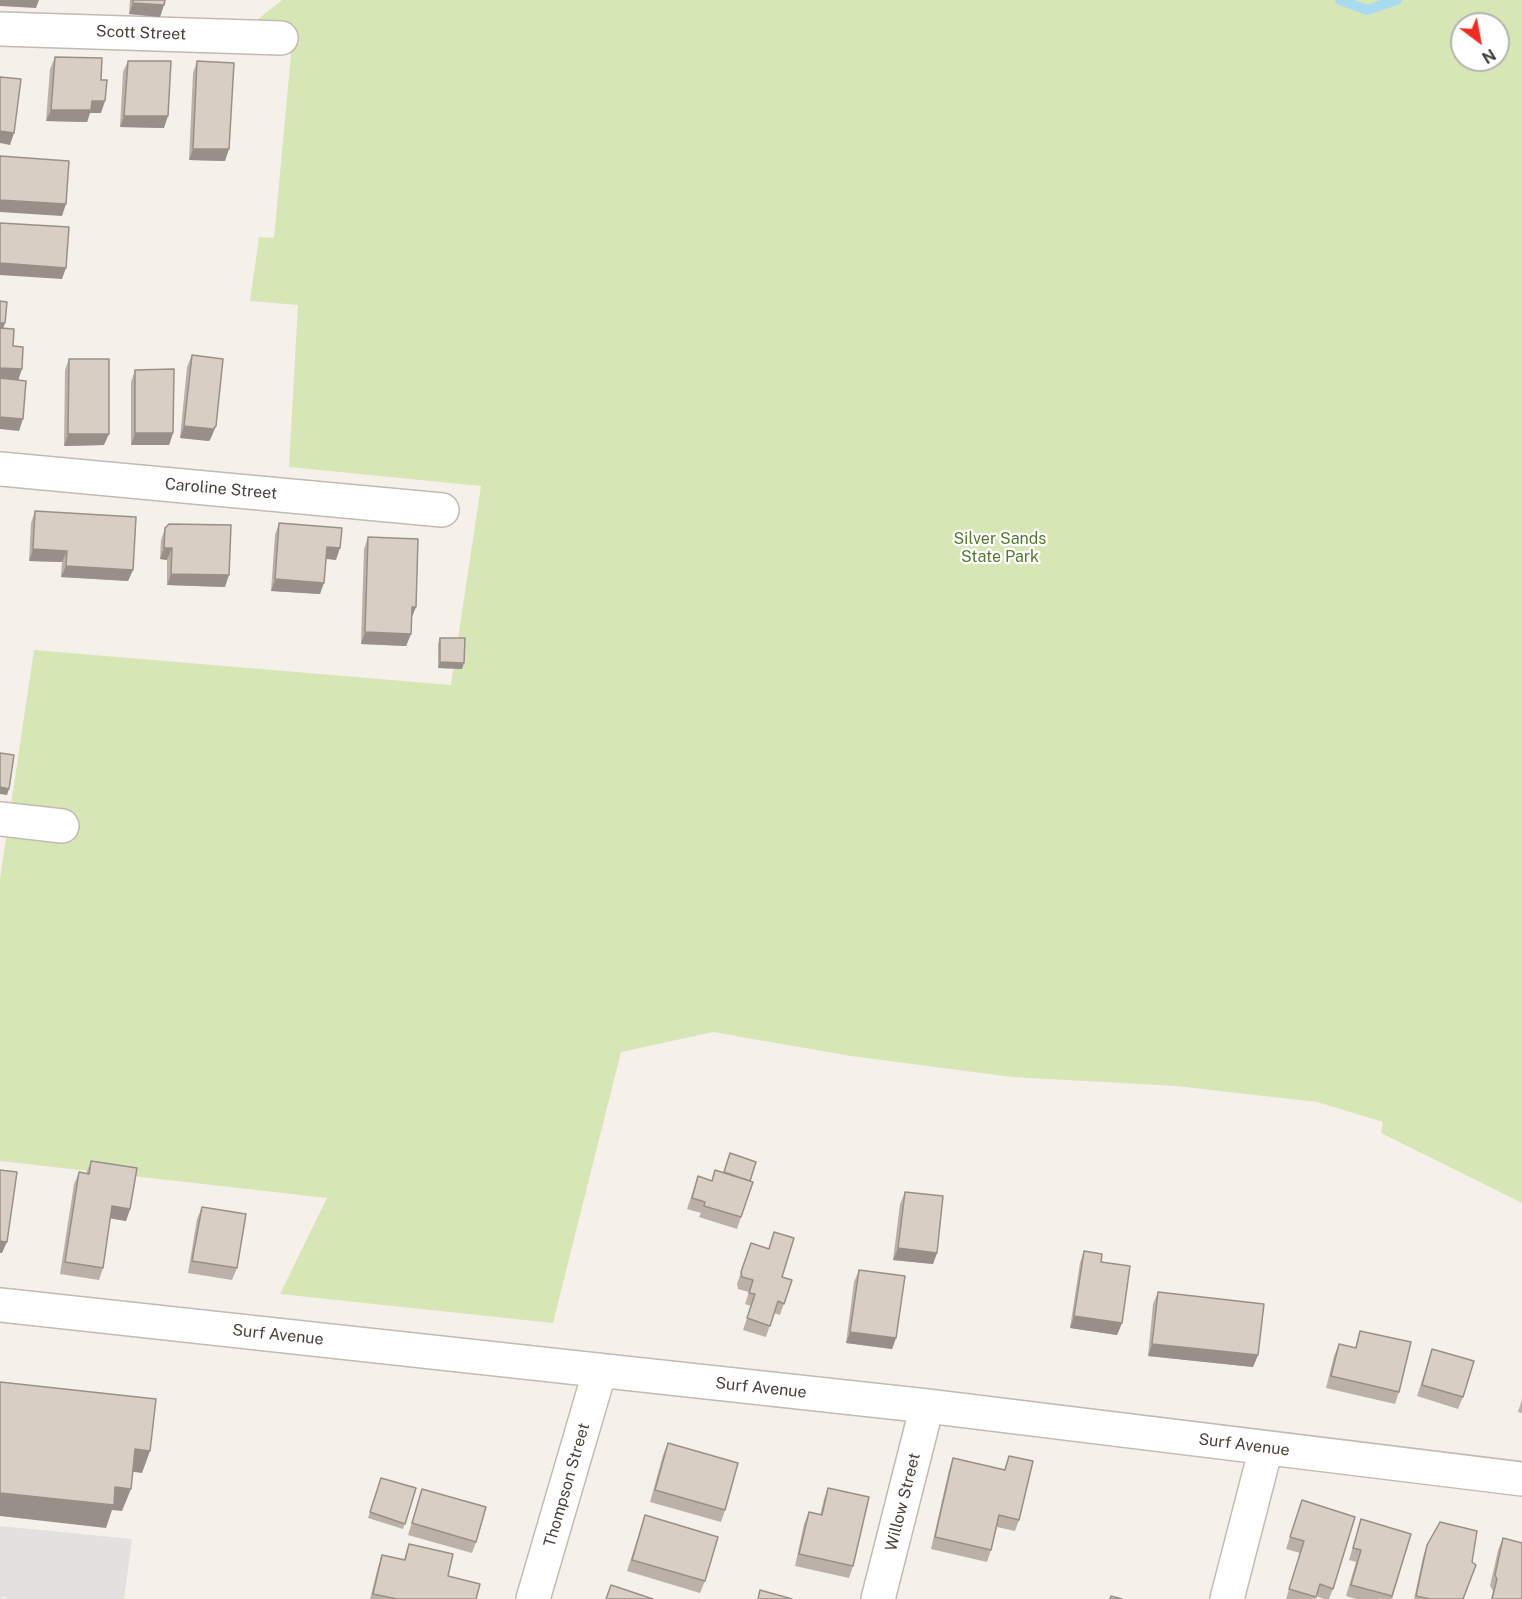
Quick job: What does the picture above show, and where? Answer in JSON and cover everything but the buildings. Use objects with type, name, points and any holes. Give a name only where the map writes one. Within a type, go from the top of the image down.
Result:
[{"type":"street","name":"Scott Street","points":[[0,29],[281,38]]},
{"type":"street","name":"Caroline Street","points":[[0,469],[442,510]]},
{"type":"street","points":[[0,819],[62,826]]},
{"type":"street","name":"Surf Avenue","points":[[0,1305],[927,1406],[1522,1479]]},
{"type":"street","name":"Thompson Street","points":[[533,1599],[600,1370]]},
{"type":"street","name":"Willow Street","points":[[878,1599],[927,1406]]},
{"type":"street","points":[[1227,1599],[1266,1448]]},
{"type":"green space","name":"Silver Sands State Park","points":[[282,0],[1522,0],[1522,1203],[1381,1133],[1383,1122],[1317,1102],[1176,1086],[1012,1077],[851,1056],[713,1032],[621,1052],[553,1323],[280,1294],[327,1198],[0,1161],[0,879],[34,650],[451,685],[481,486],[289,467],[298,305],[250,301],[259,237],[274,238],[292,44],[258,26],[257,20]]},
{"type":"shaded area","points":[[0,1526],[132,1539],[124,1599],[7,1599],[5,1597],[0,1599]]},
{"type":"waterway","points":[[1340,0],[1367,10],[1397,0]]}]
